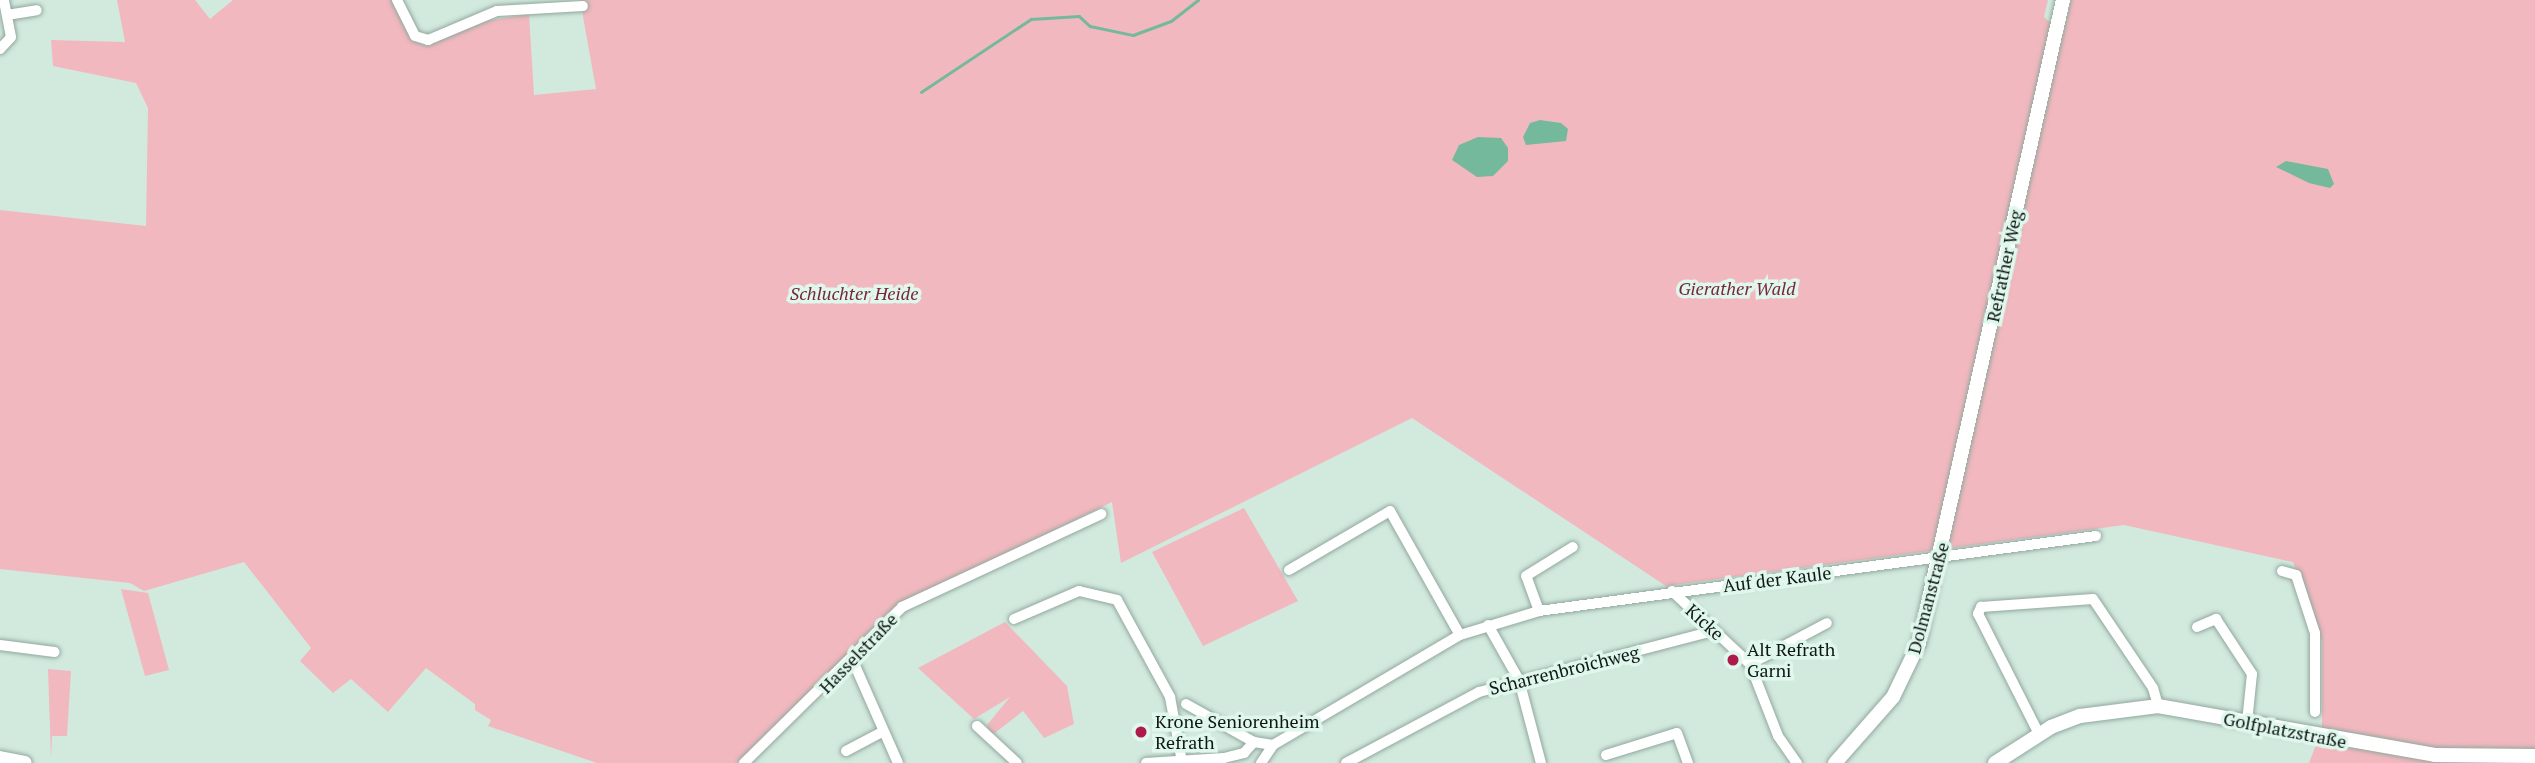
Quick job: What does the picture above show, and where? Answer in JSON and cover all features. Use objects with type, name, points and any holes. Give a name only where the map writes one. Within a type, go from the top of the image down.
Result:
[{"type":"main road","name":"Refrather Weg","points":[[1945,532],[2063,0]]},
{"type":"main road","name":"Dolmanstraße","points":[[1841,760],[1886,706],[1907,670],[1919,643],[1945,532]]},
{"type":"main road","name":"Golfplatzstraße","points":[[1995,763],[2039,734],[2080,716],[2158,706],[2435,755],[2535,757]]},
{"type":"main road","points":[[0,758],[25,763]]},
{"type":"street","points":[[0,49],[10,37],[4,0]]},
{"type":"street","points":[[397,0],[421,40],[497,11],[583,6]]},
{"type":"street","points":[[7,15],[37,10]]},
{"type":"street","points":[[1289,569],[1390,511],[1461,635]]},
{"type":"street","name":"Hasselstraße","points":[[744,763],[853,661],[902,607],[1101,514]]},
{"type":"street","name":"Auf der Kaule","points":[[1261,763],[1273,745],[1461,635],[1539,611],[2096,536]]},
{"type":"street","points":[[1539,611],[1526,576],[1573,547]]},
{"type":"street","points":[[2282,570],[2296,575],[2315,633],[2315,712]]},
{"type":"street","points":[[1014,619],[1079,591],[1117,600],[1170,697],[1182,762]]},
{"type":"street","name":"Kicke","points":[[1672,591],[1750,664],[1778,736],[1797,763]]},
{"type":"street","points":[[2039,734],[1978,614],[1981,607],[2093,599],[2153,688],[2158,706]]},
{"type":"street","points":[[2197,626],[2216,619],[2252,674],[2247,722]]},
{"type":"street","points":[[1750,664],[1828,623]]},
{"type":"street","points":[[1488,625],[1519,680],[1541,763]]},
{"type":"street","name":"Scharrenbroichweg","points":[[1346,763],[1479,692],[1714,631]]},
{"type":"street","points":[[0,645],[55,652]]},
{"type":"street","points":[[853,661],[882,732],[898,763]]},
{"type":"street","points":[[1186,704],[1254,742],[1273,745]]},
{"type":"street","points":[[977,726],[1017,763]]},
{"type":"street","points":[[846,751],[882,732]]},
{"type":"street","points":[[1606,755],[1677,733],[1688,763]]},
{"type":"street","points":[[1146,763],[1182,762],[1244,753],[1254,742]]},
{"type":"green space","name":"Schluchter Heide","points":[[117,0],[195,0],[210,19],[233,0],[392,0],[411,39],[426,46],[474,23],[529,14],[534,95],[596,89],[580,0],[2048,0],[2044,17],[2063,34],[2071,0],[2535,0],[2535,763],[2309,763],[2322,729],[2322,641],[2293,562],[2124,525],[1666,586],[1412,418],[1121,563],[1112,502],[901,604],[737,763],[597,763],[488,726],[491,720],[475,710],[475,704],[426,668],[388,712],[351,679],[333,693],[300,661],[311,648],[244,562],[144,591],[130,583],[0,569],[0,210],[146,226],[148,108],[136,83],[53,66],[51,40],[125,42]]},
{"type":"green space","points":[[1244,508],[1298,601],[1203,646],[1152,552]]},
{"type":"green space","points":[[121,589],[148,593],[169,670],[145,676]]},
{"type":"green space","points":[[1005,622],[1067,686],[1074,724],[1044,738],[1023,711],[991,736],[987,725],[1010,697],[974,719],[918,668]]},
{"type":"green space","points":[[48,669],[71,671],[67,736],[52,736],[51,758]]},
{"type":"shaded area","points":[[1540,120],[1561,123],[1568,129],[1566,141],[1526,145],[1523,137],[1530,123]]},
{"type":"shaded area","points":[[1478,137],[1501,138],[1508,148],[1508,161],[1493,176],[1477,177],[1452,160],[1459,145]]},
{"type":"shaded area","points":[[2286,161],[2328,169],[2334,184],[2330,188],[2309,183],[2276,167]]},
{"type":"waterway","points":[[921,92],[1031,19],[1079,16],[1090,26],[1133,35],[1171,21],[1198,0]]},
{"type":"place","name":"Alt Refrath Garni","points":[[1733,660]]},
{"type":"place","name":"Krone Seniorenheim Refrath","points":[[1141,732]]},
{"type":"park label","name":"Gierather Wald","points":[[1737,288]]}]
